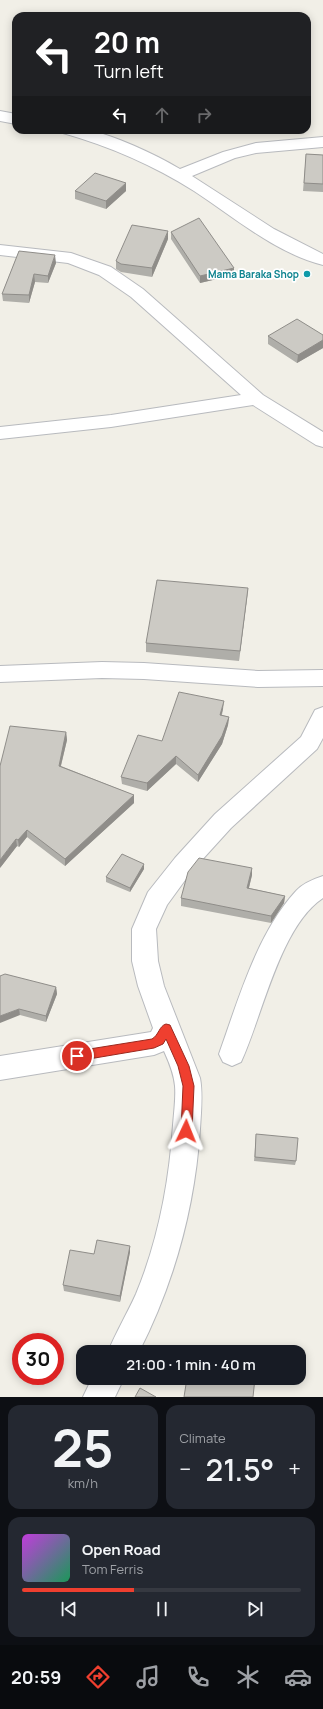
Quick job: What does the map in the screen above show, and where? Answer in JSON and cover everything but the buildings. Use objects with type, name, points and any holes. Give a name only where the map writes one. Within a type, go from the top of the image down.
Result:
[{"type":"street","points":[[0,116],[12,118]]},
{"type":"street","points":[[81,134],[105,141],[180,175],[267,233],[301,251],[323,260]]},
{"type":"street","points":[[180,175],[229,155],[256,148],[323,142]]},
{"type":"street","points":[[0,250],[71,258],[105,271],[137,293],[256,399],[323,441]]},
{"type":"street","points":[[0,434],[111,421],[256,399]]},
{"type":"street","points":[[0,674],[102,670],[258,678],[323,678]]},
{"type":"street","points":[[127,1345],[135,1331],[156,1283],[181,1178],[186,1131],[188,1086],[184,1066],[166,1028],[151,986],[145,960],[144,929],[158,899],[183,865],[223,821],[309,743],[323,716]]},
{"type":"street","points":[[232,1054],[255,990],[277,939],[306,897],[323,886]]},
{"type":"street","points":[[0,1068],[154,1044],[160,1040],[166,1028]]},
{"type":"street","points":[[98,1397],[105,1385]]},
{"type":"place","name":"Mama Baraka Shop","points":[[307,274]]},
{"type":"route","points":[[77,1056],[154,1044],[163,1036],[166,1028],[184,1066],[188,1086],[186,1131]]}]
